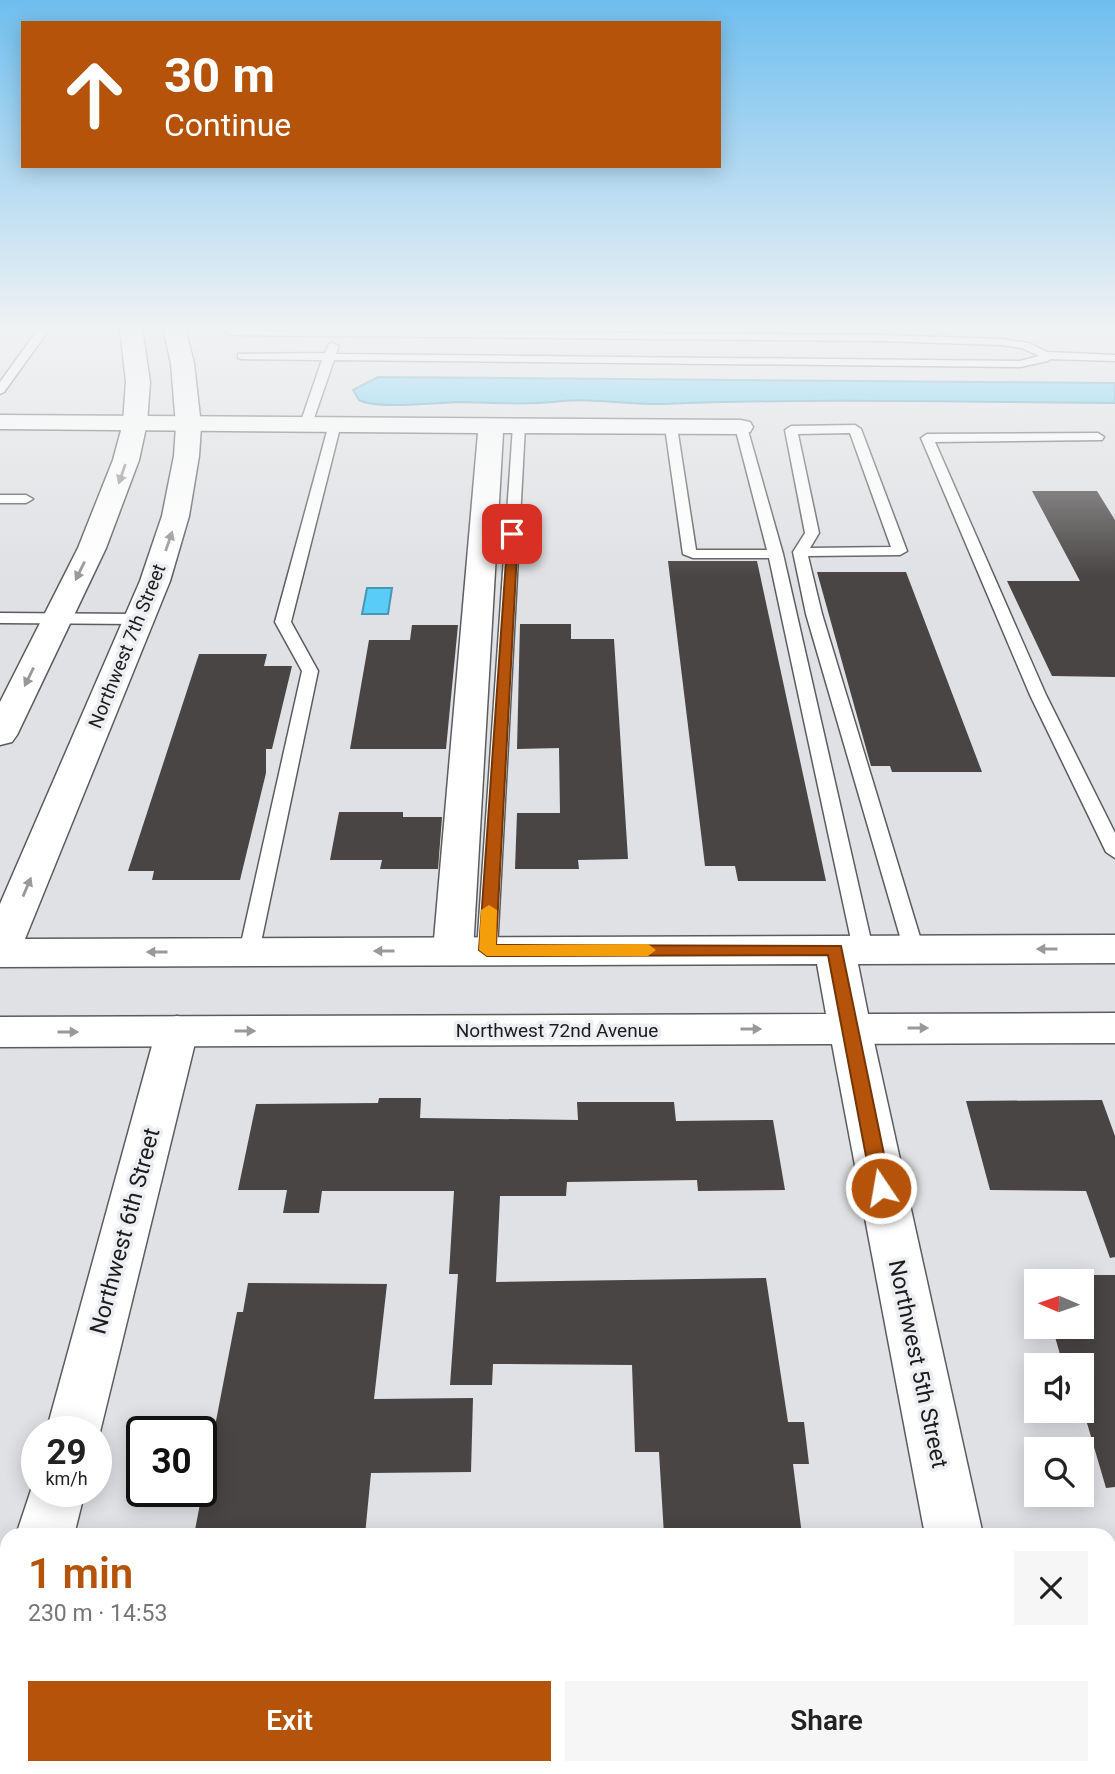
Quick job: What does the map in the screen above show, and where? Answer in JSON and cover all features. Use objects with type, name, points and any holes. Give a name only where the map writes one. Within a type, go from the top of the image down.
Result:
[{"type":"main road","points":[[0,735],[114,494],[135,423],[136,411]]},
{"type":"main road","name":"Northwest 7th Street","points":[[0,951],[139,619],[173,528],[184,479],[189,411]]},
{"type":"main road","points":[[0,422],[741,427]]},
{"type":"main road","points":[[470,951],[484,491],[505,426]]},
{"type":"main road","name":"Northwest 5th Street","points":[[849,949],[850,1028],[953,1528]]},
{"type":"main road","points":[[0,951],[1115,949]]},
{"type":"main road","name":"Northwest 72nd Avenue","points":[[0,1032],[1115,1028]]},
{"type":"main road","name":"Northwest 6th Street","points":[[77,1416],[177,1031]]},
{"type":"main road","points":[[47,1528],[53,1507]]},
{"type":"lane","points":[[306,424],[311,411]]},
{"type":"lane","points":[[249,952],[310,671],[283,622],[335,424]]},
{"type":"lane","points":[[671,427],[688,551],[693,554],[776,554]]},
{"type":"lane","points":[[741,427],[776,554],[849,949]]},
{"type":"lane","points":[[800,552],[900,551],[855,429],[791,430],[812,533],[800,552],[814,614],[914,950]]},
{"type":"lane","points":[[1098,437],[927,439],[1038,695],[1115,852]]},
{"type":"lane","points":[[0,499],[26,499]]},
{"type":"lane","points":[[0,618],[139,619]]},
{"type":"water","points":[[367,588],[392,588],[388,614],[362,614]]},
{"type":"building","points":[[1032,491],[1097,491],[1115,520],[1115,677],[1052,676],[1007,581],[1080,581]]},
{"type":"building","points":[[668,561],[757,561],[826,881],[738,881],[735,866],[705,866]]},
{"type":"building","points":[[817,572],[906,572],[982,772],[892,772],[890,766],[871,766]]},
{"type":"building","points":[[520,624],[571,624],[571,639],[614,639],[628,859],[578,860],[579,869],[515,869],[517,813],[560,813],[559,748],[517,749]]},
{"type":"building","points":[[412,625],[458,625],[446,749],[350,749],[369,640],[410,640]]},
{"type":"building","points":[[199,654],[267,654],[264,666],[292,666],[272,749],[266,749],[266,773],[240,880],[152,880],[154,871],[128,871]]},
{"type":"building","points":[[339,812],[403,812],[403,817],[442,817],[438,869],[380,869],[382,860],[330,860]]},
{"type":"building","points":[[379,1098],[421,1098],[420,1118],[578,1120],[577,1102],[674,1102],[676,1121],[773,1120],[785,1190],[698,1191],[697,1180],[567,1182],[566,1196],[500,1196],[496,1282],[766,1278],[788,1422],[804,1422],[809,1464],[793,1464],[801,1528],[664,1528],[659,1452],[635,1452],[632,1365],[493,1364],[492,1385],[450,1385],[458,1274],[449,1274],[454,1191],[322,1191],[319,1213],[283,1213],[287,1190],[238,1190],[256,1104],[378,1103]]},
{"type":"building","points":[[1102,1100],[1115,1136],[1115,1257],[1110,1258],[1086,1191],[990,1190],[966,1101]]},
{"type":"building","points":[[1094,1275],[1115,1275],[1115,1487],[1106,1488],[1094,1447],[1094,1437],[1091,1437],[1087,1423],[1094,1423],[1094,1353],[1060,1353],[1056,1339],[1094,1339]]},
{"type":"building","points":[[248,1283],[387,1284],[374,1399],[473,1398],[471,1472],[371,1473],[366,1528],[195,1528],[199,1507],[217,1507],[217,1416],[237,1312],[243,1312]]},
{"type":"slow traffic","points":[[489,910],[487,950],[648,950]]},
{"type":"route","points":[[512,534],[487,950],[835,950],[881,1188]]}]
